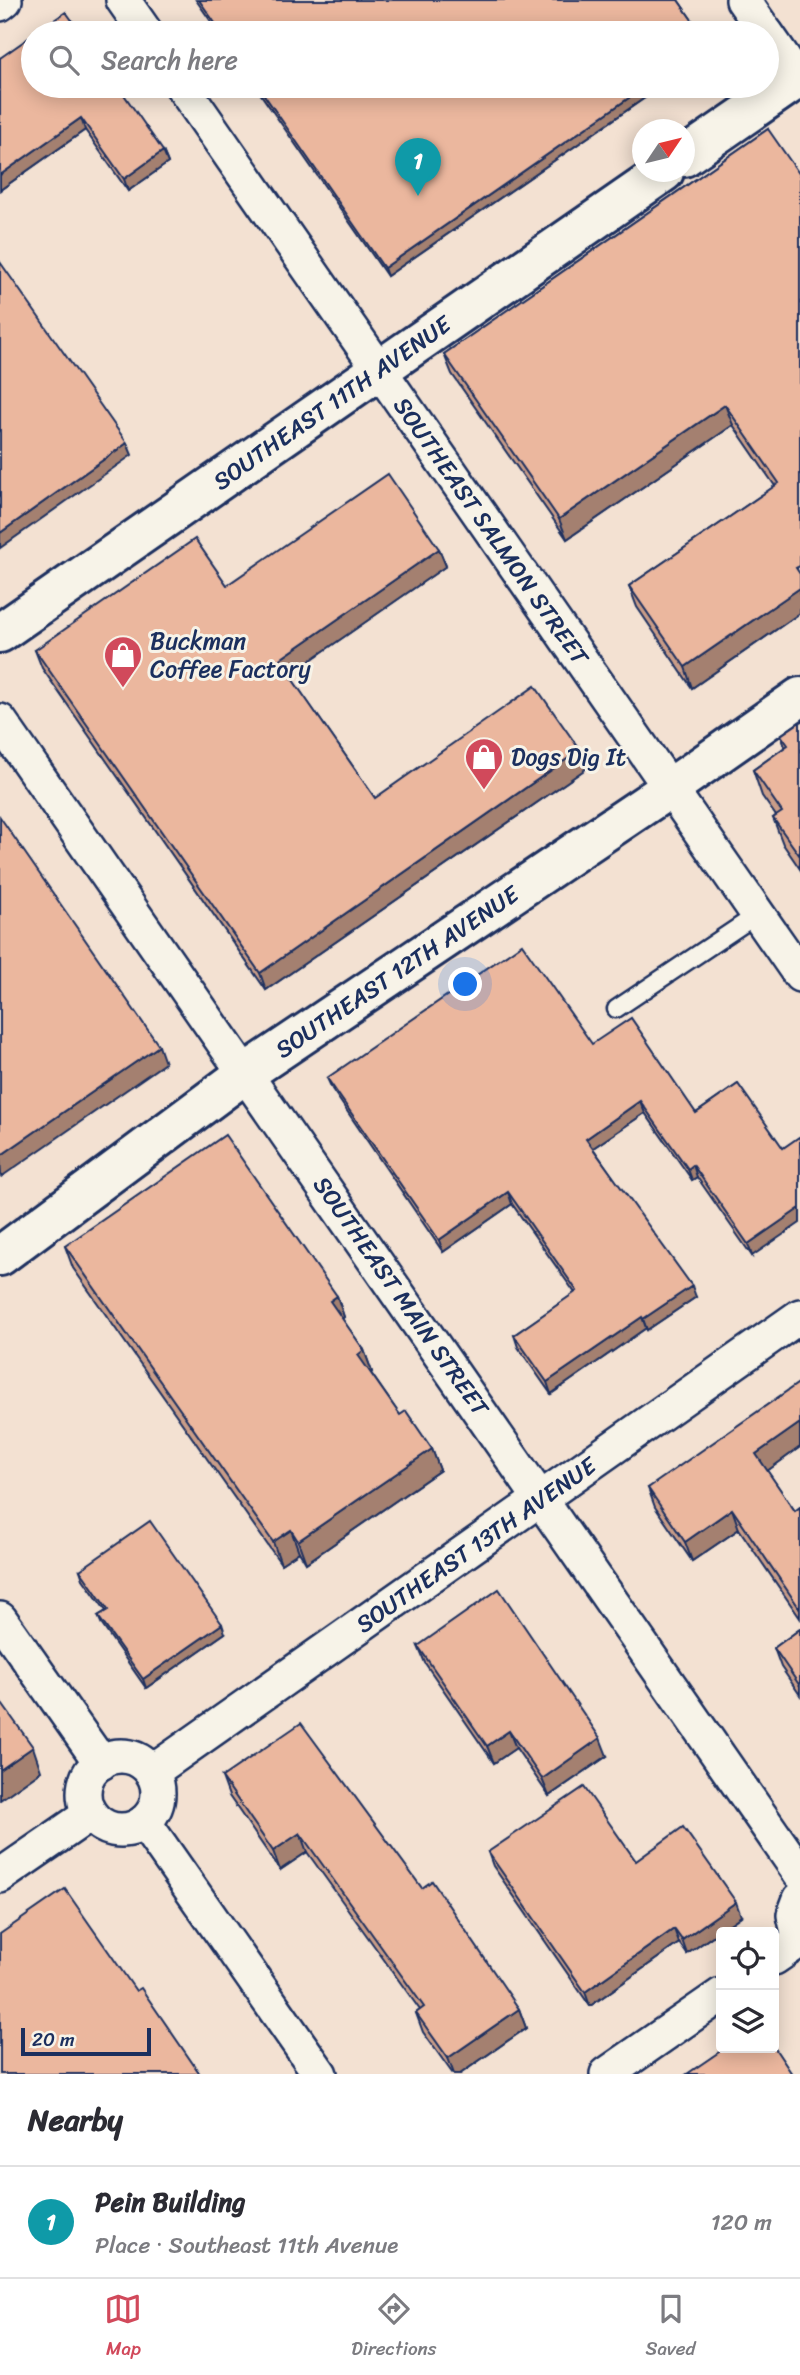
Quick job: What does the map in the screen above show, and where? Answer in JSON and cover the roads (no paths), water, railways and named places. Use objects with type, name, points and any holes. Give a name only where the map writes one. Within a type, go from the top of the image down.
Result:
[{"type":"main road","points":[[779,93],[799,79]]},
{"type":"main road","points":[[695,150],[771,98]]},
{"type":"main road","name":"SOUTHEAST 11TH AVENUE","points":[[0,633],[650,182]]},
{"type":"main road","name":"SOUTHEAST 12TH AVENUE","points":[[0,1255],[246,1073],[670,788],[800,697]]},
{"type":"street","points":[[0,4],[5,0]]},
{"type":"street","points":[[123,0],[138,21]]},
{"type":"street","points":[[743,0],[757,21]]},
{"type":"street","points":[[779,52],[799,79]]},
{"type":"street","name":"SOUTHEAST SALMON STREET","points":[[191,98],[800,975]]},
{"type":"street","name":"SOUTHEAST MAIN STREET","points":[[0,721],[800,1873]]},
{"type":"street","name":"SOUTHEAST 13TH AVENUE","points":[[152,1772],[800,1317]]},
{"type":"street","points":[[0,1619],[101,1763]]},
{"type":"street","points":[[114,1757],[130,1757],[152,1772],[158,1798],[154,1810],[144,1822],[132,1829],[117,1830],[101,1825],[90,1814],[85,1800],[85,1784],[92,1770],[101,1763],[114,1757]]},
{"type":"street","points":[[0,1876],[90,1814]]},
{"type":"street","points":[[144,1822],[320,2074]]},
{"type":"street","points":[[779,1955],[800,1941],[793,1915],[800,1899]]},
{"type":"street","points":[[607,2074],[716,1998]]},
{"type":"lane","points":[[617,1009],[758,914]]},
{"type":"place","name":"Pein Building","points":[[418,196]]},
{"type":"place","name":"Buckman Coffee Factory","points":[[123,689]]},
{"type":"place","name":"Dogs Dig It","points":[[484,791]]}]
